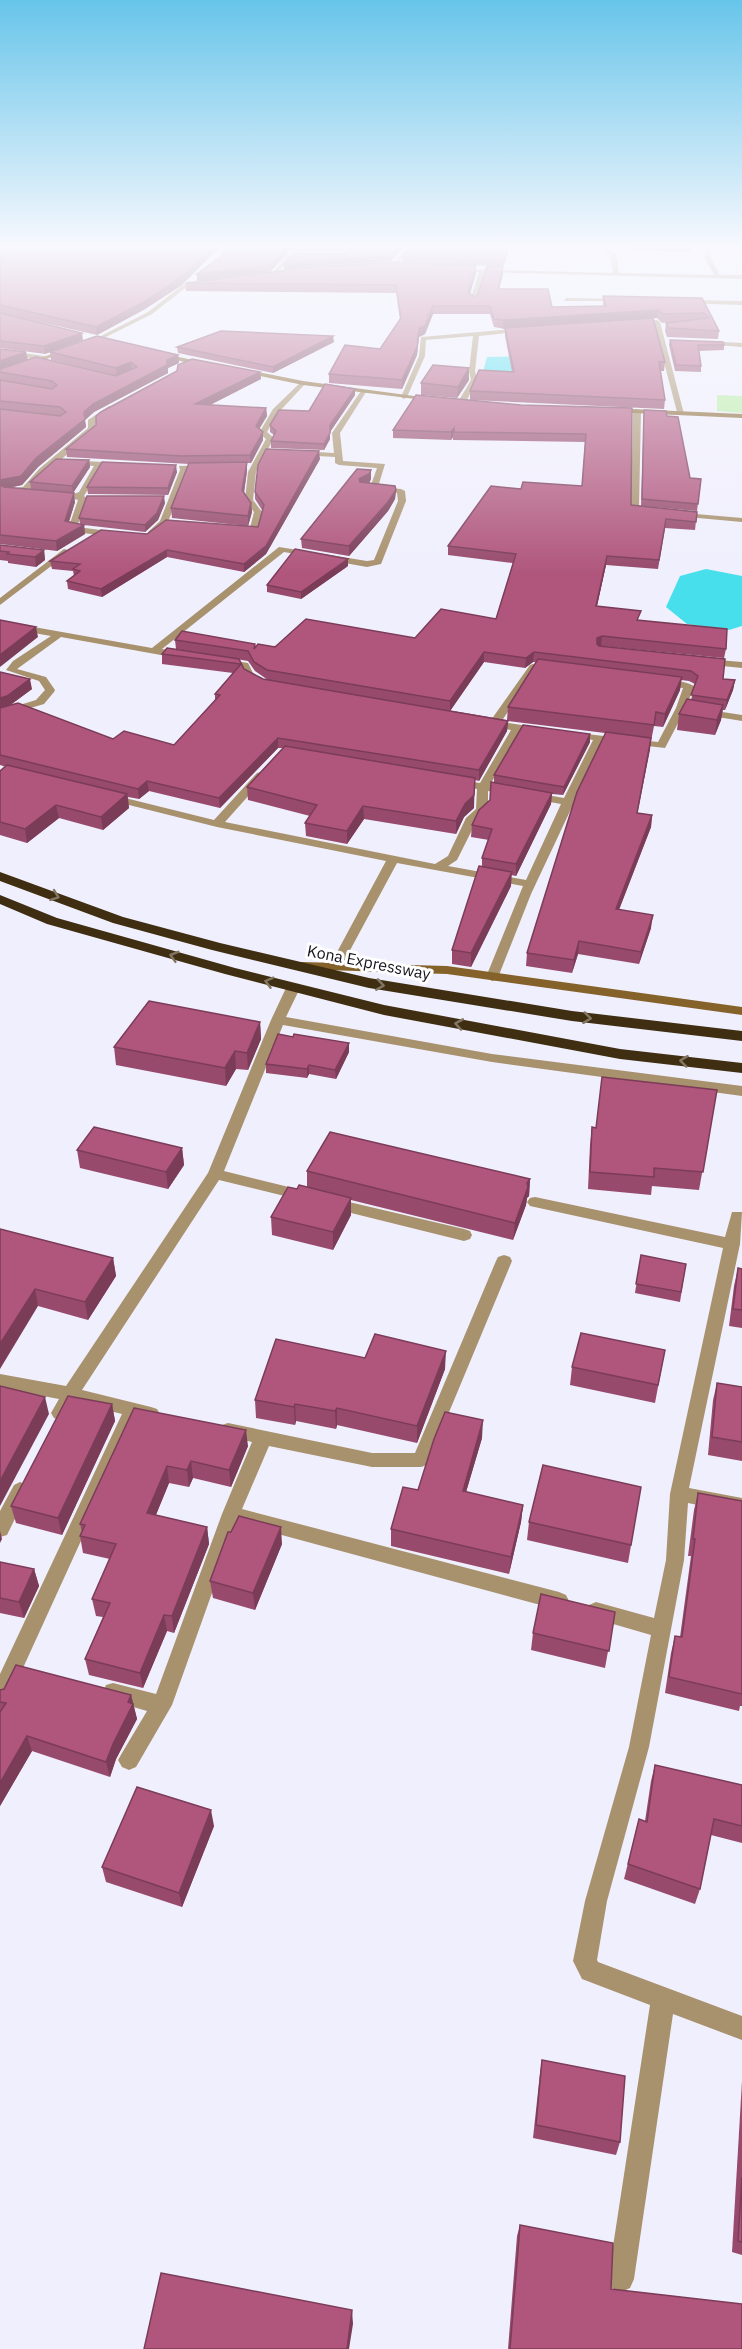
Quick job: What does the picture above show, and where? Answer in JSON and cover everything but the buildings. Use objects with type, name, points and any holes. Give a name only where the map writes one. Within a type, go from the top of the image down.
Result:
[{"type":"highway","name":"Kona Expressway","points":[[0,876],[118,920],[217,947],[369,983],[561,1014],[742,1036]]},
{"type":"highway","points":[[0,899],[52,921],[293,988],[384,1010],[620,1054],[742,1068]]},
{"type":"street","points":[[8,354],[46,361]]},
{"type":"street","points":[[0,374],[63,354]]},
{"type":"street","points":[[155,354],[213,366]]},
{"type":"street","points":[[404,397],[422,354]]},
{"type":"street","points":[[462,402],[474,380],[472,371],[474,354]]},
{"type":"street","points":[[665,354],[681,412]]},
{"type":"street","points":[[182,366],[192,362]]},
{"type":"street","points":[[234,370],[363,392],[439,400]]},
{"type":"street","points":[[231,529],[254,531],[258,512],[249,500],[252,472],[270,438],[263,433],[276,411],[303,383]]},
{"type":"street","points":[[153,652],[282,549],[367,564],[378,562],[402,501],[401,491],[365,489],[374,487],[382,466],[339,463],[336,433],[363,392]]},
{"type":"street","points":[[450,401],[474,403]]},
{"type":"street","points":[[3,494],[26,489],[92,429],[92,422],[98,416],[115,407]]},
{"type":"street","points":[[604,410],[742,416]]},
{"type":"street","points":[[637,411],[635,510],[659,512]]},
{"type":"street","points":[[264,452],[275,452]]},
{"type":"street","points":[[296,453],[338,455]]},
{"type":"street","points":[[55,461],[135,465]]},
{"type":"street","points":[[99,464],[79,498],[72,528],[126,536]]},
{"type":"street","points":[[245,467],[256,466]]},
{"type":"street","points":[[170,467],[214,467]]},
{"type":"street","points":[[142,537],[148,537],[164,522],[184,470],[182,468]]},
{"type":"street","points":[[3,494],[29,494]]},
{"type":"street","points":[[64,497],[94,498]]},
{"type":"street","points":[[162,499],[173,499]]},
{"type":"street","points":[[671,513],[742,520]]},
{"type":"street","points":[[164,522],[175,523]]},
{"type":"street","points":[[89,538],[99,532]]},
{"type":"street","points":[[0,602],[59,556],[79,544]]},
{"type":"street","points":[[47,555],[59,556]]},
{"type":"street","points":[[0,624],[57,636],[199,659]]},
{"type":"street","points":[[0,714],[40,702],[50,690],[43,679],[11,670],[16,663],[57,636]]},
{"type":"street","points":[[210,660],[245,666],[249,675],[264,684],[276,686]]},
{"type":"street","points":[[695,660],[742,665]]},
{"type":"street","points":[[494,724],[533,667],[567,671]]},
{"type":"street","points":[[471,720],[661,746],[689,687],[656,682]]},
{"type":"street","points":[[681,708],[742,718]]},
{"type":"street","points":[[437,868],[453,858],[472,818],[482,810],[483,787],[518,727]]},
{"type":"street","points":[[492,976],[530,884],[598,738]]},
{"type":"street","points":[[217,824],[268,768]]},
{"type":"street","points":[[437,779],[568,802]]},
{"type":"street","points":[[103,796],[217,824],[392,861],[530,884]]},
{"type":"street","points":[[335,967],[392,861]]},
{"type":"street","points":[[297,966],[447,970],[742,1011]]},
{"type":"street","points":[[54,1425],[70,1394],[215,1174],[293,988]]},
{"type":"street","points":[[278,1020],[492,1058],[742,1090]]},
{"type":"street","points":[[215,1174],[464,1235]]},
{"type":"street","points":[[535,1202],[732,1245]]},
{"type":"street","points":[[737,1216],[679,1494],[675,1560],[639,1747],[596,1901],[585,1961],[590,1971],[742,2028]]},
{"type":"street","points":[[208,1426],[372,1460],[421,1460],[504,1262]]},
{"type":"street","points":[[1,1384],[70,1394],[165,1417]]},
{"type":"street","points":[[0,1696],[132,1410]]},
{"type":"street","points":[[129,1760],[162,1704],[231,1514],[263,1438]]},
{"type":"street","points":[[0,1529],[27,1477]]},
{"type":"street","points":[[679,1494],[742,1506]]},
{"type":"street","points":[[231,1514],[662,1629]]},
{"type":"street","points":[[13,1667],[36,1673]]},
{"type":"street","points":[[94,1687],[162,1704]]},
{"type":"street","points":[[621,2279],[663,2000]]},
{"type":"green space","points":[[717,395],[742,396],[742,413],[717,411]]},
{"type":"water","points":[[537,356],[554,384],[480,383],[487,357]]},
{"type":"water","points":[[706,569],[742,576],[742,626],[729,630],[687,624],[666,607],[680,576]]}]
